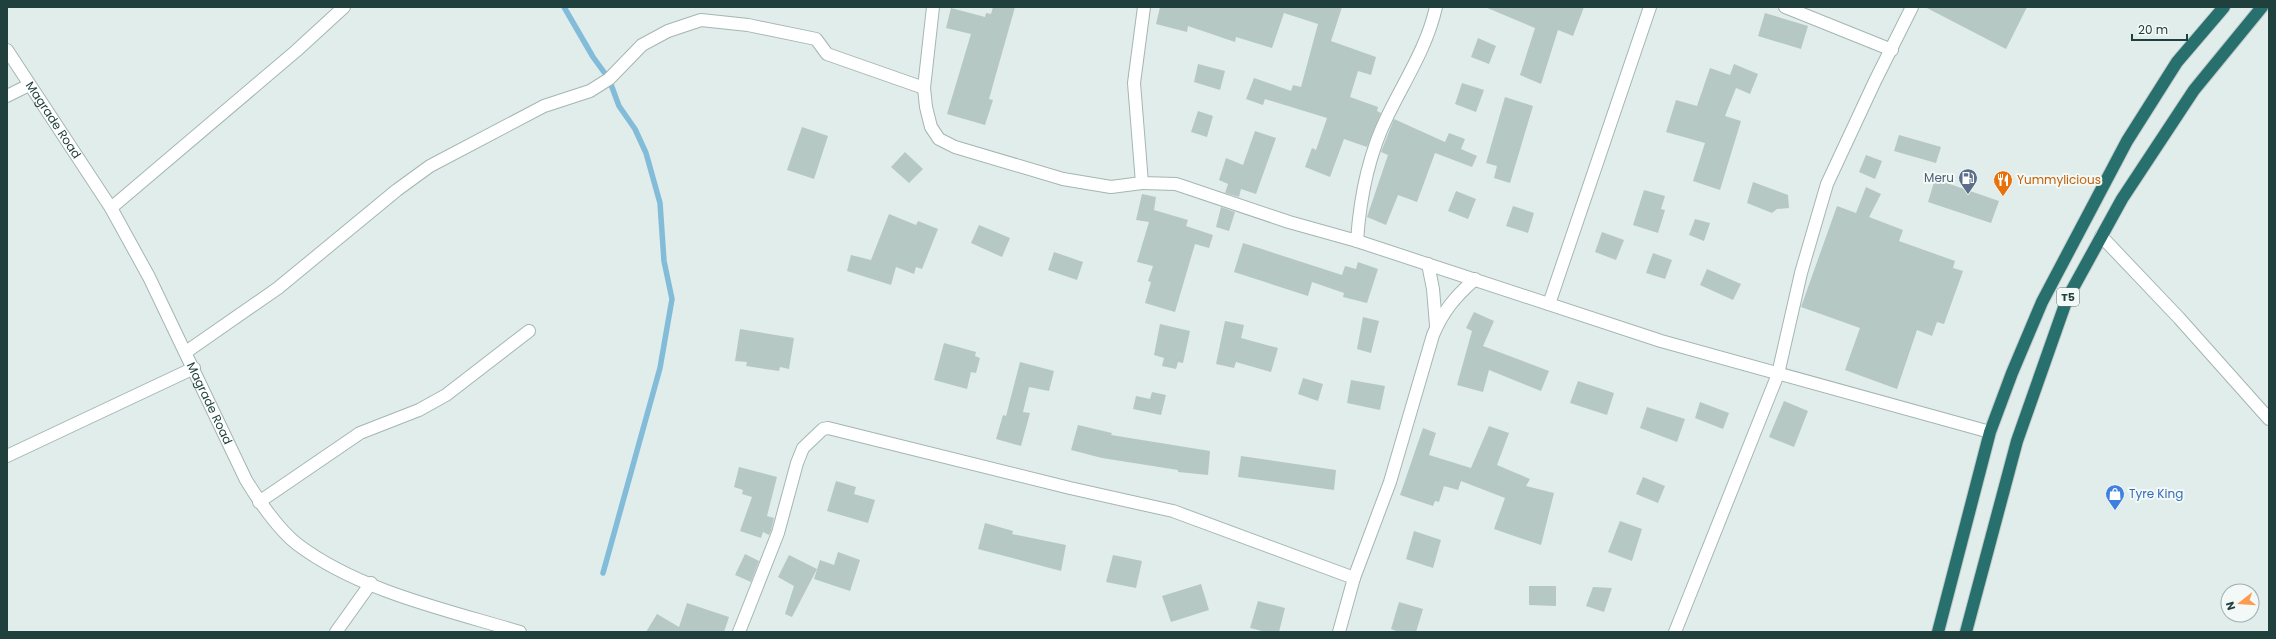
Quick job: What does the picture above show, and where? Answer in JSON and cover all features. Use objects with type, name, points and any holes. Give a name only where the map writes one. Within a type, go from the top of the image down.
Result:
[{"type":"highway","name":"T5","points":[[1938,632],[1990,432],[2042,302],[2072,241],[2127,141],[2177,62],[2224,7]]},
{"type":"highway","name":"T5","points":[[1966,632],[2017,441],[2040,370],[2067,299],[2101,236],[2194,90],[2262,7]]},
{"type":"street","points":[[111,208],[296,51],[344,7]]},
{"type":"street","points":[[933,7],[924,88],[931,127],[939,139],[955,147],[1063,179],[1111,187],[1142,183],[1176,184],[1289,222],[1357,241],[1475,279],[1661,341],[1990,432]]},
{"type":"street","points":[[1142,183],[1134,83],[1144,7]]},
{"type":"street","points":[[1357,241],[1360,208],[1373,150],[1388,114],[1420,56],[1431,28],[1436,7]]},
{"type":"street","points":[[1549,304],[1650,7]]},
{"type":"street","points":[[1785,7],[1892,50]]},
{"type":"street","points":[[1675,632],[1778,374],[1801,273],[1827,184],[1871,87],[1892,50],[1912,7]]},
{"type":"street","points":[[186,352],[278,288],[397,190],[430,166],[544,106],[590,91],[609,79],[642,45],[668,32],[701,20],[748,25],[816,39],[827,54],[924,88]]},
{"type":"street","name":"Magrade Road","points":[[7,50],[111,208],[149,277],[194,368],[246,480],[259,502],[296,544],[337,568],[400,595],[520,632]]},
{"type":"street","points":[[7,96],[29,85]]},
{"type":"street","points":[[2101,236],[2266,411]]},
{"type":"street","points":[[1428,264],[1433,289],[1436,328]]},
{"type":"street","points":[[1339,632],[1354,578],[1390,482],[1441,315],[1456,296],[1475,279]]},
{"type":"street","points":[[259,502],[360,433],[420,410],[446,395],[529,331]]},
{"type":"street","points":[[7,456],[194,368]]},
{"type":"street","points":[[739,632],[778,533],[801,452],[817,434],[828,428],[1070,488],[1173,511],[1354,578]]},
{"type":"street","points":[[336,632],[371,583]]},
{"type":"building","points":[[993,7],[1015,7],[989,99],[993,100],[985,125],[947,114],[971,34],[946,28],[951,8],[985,17],[986,13],[991,14]]},
{"type":"building","points":[[1160,7],[1342,7],[1331,41],[1376,57],[1371,75],[1358,71],[1350,97],[1378,107],[1377,111],[1381,113],[1367,147],[1344,139],[1330,177],[1305,167],[1312,148],[1316,150],[1327,118],[1265,99],[1263,105],[1246,99],[1254,78],[1291,91],[1293,85],[1301,87],[1318,24],[1284,13],[1272,48],[1236,37],[1235,42],[1188,26],[1187,32],[1156,24]]},
{"type":"building","points":[[1485,7],[1584,7],[1573,36],[1558,30],[1541,84],[1520,75],[1535,28]]},
{"type":"building","points":[[1925,7],[2027,7],[2006,49]]},
{"type":"building","points":[[1765,13],[1808,26],[1801,49],[1758,36]]},
{"type":"building","points":[[1478,38],[1496,46],[1489,64],[1471,57]]},
{"type":"building","points":[[1198,64],[1225,71],[1220,90],[1194,82]]},
{"type":"building","points":[[1734,64],[1758,74],[1750,94],[1736,88],[1725,116],[1741,121],[1720,190],[1693,181],[1705,143],[1666,132],[1676,100],[1697,106],[1710,68],[1730,75]]},
{"type":"building","points":[[1462,83],[1484,90],[1476,112],[1455,104]]},
{"type":"building","points":[[1505,97],[1533,106],[1510,183],[1494,178],[1497,166],[1486,163]]},
{"type":"building","points":[[1198,111],[1213,116],[1207,137],[1191,132]]},
{"type":"building","points":[[1394,119],[1445,142],[1449,133],[1465,139],[1461,149],[1477,156],[1472,167],[1435,153],[1417,202],[1398,195],[1386,225],[1367,217],[1388,155],[1381,152]]},
{"type":"building","points":[[802,127],[828,136],[814,179],[787,170]]},
{"type":"building","points":[[1255,131],[1276,138],[1256,194],[1241,189],[1239,197],[1225,193],[1228,184],[1219,180],[1226,158],[1243,165]]},
{"type":"building","points":[[1899,135],[1941,147],[1936,163],[1894,151]]},
{"type":"building","points":[[905,152],[923,169],[909,183],[891,167]]},
{"type":"building","points":[[1866,155],[1882,161],[1875,179],[1859,172]]},
{"type":"building","points":[[1935,179],[1999,201],[1991,223],[1928,202]]},
{"type":"building","points":[[1753,182],[1788,195],[1789,208],[1777,209],[1772,213],[1747,203]]},
{"type":"building","points":[[1866,187],[1881,194],[1869,217],[1903,230],[1899,241],[1955,261],[1953,268],[1963,271],[1944,324],[1937,322],[1932,336],[1917,330],[1897,389],[1845,370],[1860,328],[1801,307],[1837,206],[1856,213]]},
{"type":"building","points":[[1644,190],[1665,196],[1661,209],[1665,210],[1658,233],[1633,225]]},
{"type":"building","points":[[1456,191],[1476,199],[1468,219],[1448,211]]},
{"type":"building","points":[[1142,194],[1156,197],[1154,210],[1188,220],[1186,226],[1213,235],[1209,248],[1195,244],[1175,312],[1145,303],[1151,282],[1148,281],[1153,266],[1137,262],[1149,222],[1136,220]]},
{"type":"building","points":[[1513,206],[1534,213],[1528,233],[1506,226]]},
{"type":"building","points":[[1221,207],[1235,212],[1229,231],[1216,227]]},
{"type":"building","points":[[889,214],[916,225],[918,221],[938,229],[922,269],[916,267],[914,274],[896,267],[891,285],[847,271],[851,255],[871,260]]},
{"type":"building","points":[[1695,219],[1710,223],[1704,241],[1689,235]]},
{"type":"building","points":[[979,225],[1010,238],[1002,257],[971,243]]},
{"type":"building","points":[[1602,232],[1624,240],[1616,260],[1595,252]]},
{"type":"building","points":[[1243,243],[1342,275],[1345,266],[1356,269],[1358,262],[1378,269],[1367,303],[1343,297],[1344,293],[1312,282],[1308,296],[1234,272]]},
{"type":"building","points":[[1054,252],[1083,262],[1077,280],[1048,270]]},
{"type":"building","points":[[1653,253],[1672,260],[1665,279],[1646,273]]},
{"type":"building","points":[[1707,269],[1741,284],[1733,300],[1700,285]]},
{"type":"building","points":[[1474,312],[1494,321],[1483,346],[1549,371],[1541,391],[1489,370],[1483,392],[1457,385],[1472,331],[1466,328]]},
{"type":"building","points":[[1363,317],[1379,321],[1371,353],[1357,349]]},
{"type":"building","points":[[1225,321],[1244,325],[1241,338],[1278,348],[1271,372],[1236,362],[1234,368],[1216,364]]},
{"type":"building","points":[[1160,324],[1190,331],[1183,363],[1178,362],[1176,369],[1162,366],[1164,358],[1154,355]]},
{"type":"building","points":[[740,329],[794,338],[789,369],[780,367],[779,371],[746,366],[747,362],[735,361]]},
{"type":"building","points":[[944,343],[976,352],[975,356],[980,358],[976,373],[971,372],[967,389],[934,380]]},
{"type":"building","points":[[1020,362],[1054,371],[1049,391],[1029,387],[1023,412],[1030,413],[1021,446],[996,439],[1003,415],[1006,416]]},
{"type":"building","points":[[1303,378],[1323,384],[1318,401],[1298,394]]},
{"type":"building","points":[[1351,380],[1385,386],[1380,410],[1347,403]]},
{"type":"building","points":[[1578,381],[1614,393],[1607,415],[1570,403]]},
{"type":"building","points":[[1152,392],[1166,395],[1161,415],[1133,409],[1136,396],[1150,399]]},
{"type":"building","points":[[1784,401],[1808,411],[1794,447],[1769,437]]},
{"type":"building","points":[[1700,402],[1729,413],[1723,429],[1695,418]]},
{"type":"building","points":[[1647,407],[1685,419],[1677,442],[1640,428]]},
{"type":"building","points":[[1078,425],[1112,433],[1111,435],[1210,451],[1208,475],[1178,472],[1178,470],[1102,458],[1071,450]]},
{"type":"building","points":[[1489,426],[1509,433],[1497,465],[1530,479],[1526,486],[1554,493],[1541,545],[1494,529],[1505,498],[1461,481],[1458,490],[1444,486],[1439,502],[1435,501],[1433,506],[1400,495],[1423,428],[1436,433],[1429,455],[1471,468]]},
{"type":"building","points":[[1241,456],[1336,470],[1334,490],[1238,477]]},
{"type":"building","points":[[739,467],[777,477],[767,516],[774,518],[771,531],[769,535],[763,532],[761,538],[740,531],[752,497],[742,494],[743,490],[734,487]]},
{"type":"building","points":[[1643,477],[1665,486],[1658,503],[1636,494]]},
{"type":"building","points":[[836,481],[856,487],[854,494],[875,500],[868,523],[827,511]]},
{"type":"building","points":[[1620,521],[1642,529],[1632,561],[1608,552]]},
{"type":"building","points":[[985,523],[1013,531],[1012,534],[1066,545],[1061,571],[978,549]]},
{"type":"building","points":[[1414,531],[1441,540],[1433,568],[1406,559]]},
{"type":"building","points":[[838,552],[860,560],[850,591],[814,579],[820,560],[834,565]]},
{"type":"building","points":[[745,554],[759,561],[751,582],[735,575]]},
{"type":"building","points":[[789,555],[817,569],[792,617],[785,614],[794,586],[778,577]]},
{"type":"building","points":[[1113,555],[1142,561],[1136,588],[1106,582]]},
{"type":"building","points":[[1201,584],[1209,610],[1171,622],[1162,596]]},
{"type":"building","points":[[1529,586],[1556,586],[1556,606],[1529,605]]},
{"type":"building","points":[[1593,587],[1612,588],[1604,612],[1586,606]]},
{"type":"building","points":[[1258,601],[1285,608],[1279,632],[1266,632],[1250,628]]},
{"type":"building","points":[[1399,602],[1423,609],[1416,632],[1399,632],[1391,629]]},
{"type":"building","points":[[687,603],[729,617],[724,632],[646,632],[657,614],[679,627]]},
{"type":"waterway","points":[[564,7],[593,57],[609,79],[619,106],[635,129],[646,153],[660,203],[664,261],[672,299],[660,368],[603,573]]},
{"type":"place","name":"Meru","points":[[1968,195]]},
{"type":"place","name":"Yummylicious","points":[[2003,197]]},
{"type":"place","name":"Tyre King","points":[[2115,511]]}]
